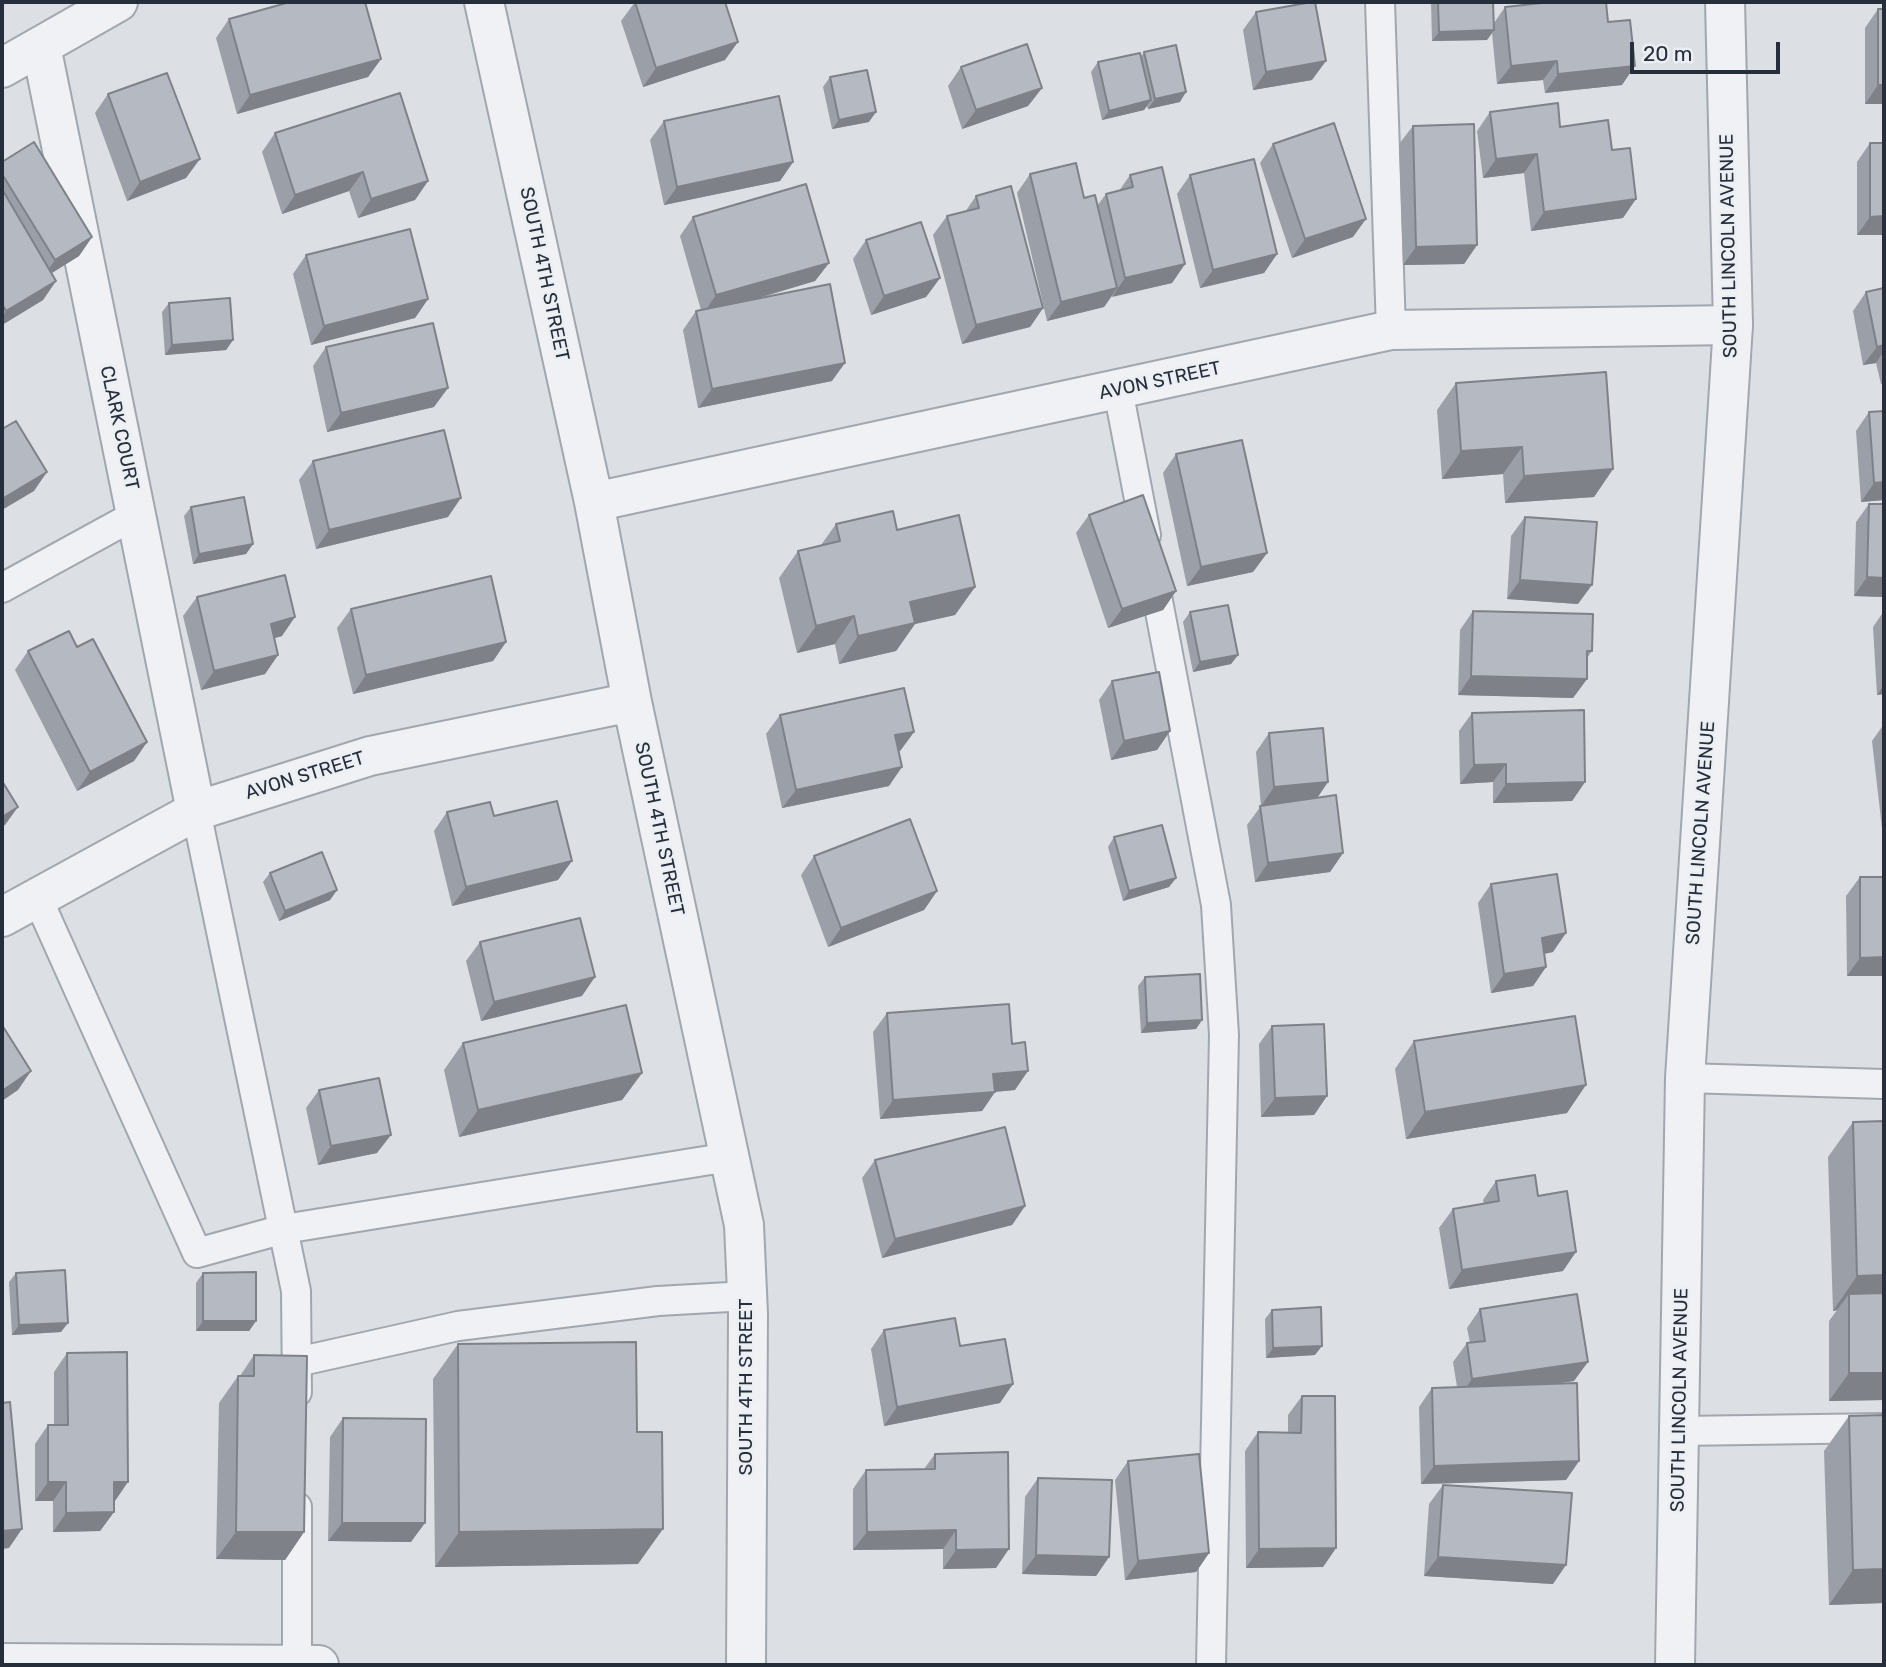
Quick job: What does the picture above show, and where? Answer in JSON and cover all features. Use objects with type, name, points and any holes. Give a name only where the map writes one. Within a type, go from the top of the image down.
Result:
[{"type":"street","points":[[2,68],[118,2]]},
{"type":"street","name":"SOUTH 4TH STREET","points":[[484,2],[594,502],[632,702],[744,1225],[747,1296],[746,1665]]},
{"type":"street","name":"SOUTH LINCOLN AVENUE","points":[[1675,1665],[1685,1078],[1733,325],[1725,2]]},
{"type":"street","name":"CLARK COURT","points":[[41,46],[196,811]]},
{"type":"street","name":"AVON STREET","points":[[594,502],[1391,330],[1733,325]]},
{"type":"street","name":"AVON STREET","points":[[2,917],[196,811],[370,756],[632,702]]},
{"type":"street","points":[[2,1663],[319,1665]]},
{"type":"lane","points":[[1380,2],[1391,330]]},
{"type":"lane","points":[[1118,390],[1216,905],[1224,1035],[1210,1665]]},
{"type":"lane","points":[[2,588],[137,514]]},
{"type":"lane","points":[[196,811],[296,1291],[297,1416]]},
{"type":"lane","points":[[37,897],[197,1253],[284,1229],[729,1157]]},
{"type":"lane","points":[[1685,1078],[1884,1084]]},
{"type":"lane","points":[[297,1362],[458,1326],[658,1301],[747,1296]]},
{"type":"lane","points":[[1679,1431],[1884,1428]]},
{"type":"lane","points":[[297,1484],[297,1665]]},
{"type":"building","points":[[290,2],[365,2],[381,59],[250,95],[229,19]]},
{"type":"building","points":[[635,2],[725,2],[738,42],[656,68]]},
{"type":"building","points":[[1315,2],[1326,61],[1266,72],[1256,12]]},
{"type":"building","points":[[1438,2],[1493,2],[1494,30],[1439,32]]},
{"type":"building","points":[[1551,2],[1606,2],[1608,22],[1630,20],[1635,66],[1558,74],[1557,61],[1511,66],[1505,7]]},
{"type":"building","points":[[1878,9],[1884,9],[1884,85],[1878,85]]},
{"type":"building","points":[[1027,44],[1042,88],[976,110],[961,67]]},
{"type":"building","points":[[1176,45],[1186,92],[1155,99],[1144,52]]},
{"type":"building","points":[[1140,53],[1151,100],[1109,111],[1098,62]]},
{"type":"building","points":[[867,70],[876,112],[839,120],[830,77]]},
{"type":"building","points":[[167,73],[200,159],[140,182],[108,94]]},
{"type":"building","points":[[400,93],[428,181],[371,199],[363,172],[295,195],[275,133]]},
{"type":"building","points":[[779,96],[793,162],[677,187],[664,121]]},
{"type":"building","points":[[1558,103],[1560,127],[1608,120],[1612,150],[1630,148],[1636,199],[1544,212],[1537,154],[1496,159],[1490,112]]},
{"type":"building","points":[[1334,123],[1366,219],[1305,239],[1273,144]]},
{"type":"building","points":[[1474,124],[1477,245],[1416,247],[1413,126]]},
{"type":"building","points":[[34,142],[92,237],[55,260],[2,174],[2,162]]},
{"type":"building","points":[[1870,143],[1884,143],[1884,216],[1870,217]]},
{"type":"building","points":[[1254,159],[1277,254],[1213,270],[1190,175]]},
{"type":"building","points":[[1076,163],[1084,198],[1095,195],[1117,288],[1061,302],[1030,174]]},
{"type":"building","points":[[1162,167],[1185,264],[1125,278],[1106,194],[1133,187],[1130,175]]},
{"type":"building","points":[[806,184],[829,263],[716,295],[693,217]]},
{"type":"building","points":[[1011,186],[1043,308],[976,325],[947,216],[979,208],[976,196]]},
{"type":"building","points":[[2,189],[56,281],[6,311],[2,304]]},
{"type":"building","points":[[921,222],[940,278],[884,296],[866,240]]},
{"type":"building","points":[[410,229],[428,299],[324,326],[306,255]]},
{"type":"building","points":[[830,284],[845,363],[712,389],[696,311]]},
{"type":"building","points":[[1884,288],[1884,345],[1877,347],[1866,292]]},
{"type":"building","points":[[230,298],[233,340],[172,345],[169,303]]},
{"type":"building","points":[[433,323],[448,388],[341,413],[326,347]]},
{"type":"building","points":[[1606,372],[1613,469],[1524,476],[1522,447],[1461,451],[1456,383]]},
{"type":"building","points":[[1884,411],[1884,482],[1874,483],[1869,412]]},
{"type":"building","points":[[16,421],[47,472],[2,499],[2,429]]},
{"type":"building","points":[[444,430],[461,498],[329,530],[313,461]]},
{"type":"building","points":[[1242,440],[1267,553],[1201,567],[1176,454]]},
{"type":"building","points":[[1143,495],[1176,591],[1122,609],[1089,515]]},
{"type":"building","points":[[244,497],[253,544],[199,554],[191,507]]},
{"type":"building","points":[[1869,504],[1884,504],[1884,578],[1867,577]]},
{"type":"building","points":[[893,511],[897,530],[959,515],[975,587],[910,602],[915,623],[858,636],[854,616],[816,626],[798,551],[840,541],[836,524]]},
{"type":"building","points":[[1525,517],[1597,522],[1592,585],[1520,580]]},
{"type":"building","points":[[285,575],[295,617],[271,624],[278,655],[214,671],[197,597]]},
{"type":"building","points":[[491,576],[506,642],[366,675],[351,609]]},
{"type":"building","points":[[1228,605],[1238,655],[1200,662],[1190,612]]},
{"type":"building","points":[[1473,611],[1593,614],[1592,651],[1587,651],[1587,679],[1471,676]]},
{"type":"building","points":[[69,631],[77,647],[93,639],[147,742],[90,772],[28,651]]},
{"type":"building","points":[[1159,672],[1170,731],[1124,741],[1112,681]]},
{"type":"building","points":[[904,688],[914,732],[895,735],[902,767],[796,790],[780,715]]},
{"type":"building","points":[[1584,710],[1585,782],[1506,784],[1506,764],[1474,765],[1472,713]]},
{"type":"building","points":[[1323,728],[1328,782],[1274,787],[1269,733]]},
{"type":"building","points":[[2,781],[18,807],[2,817]]},
{"type":"building","points":[[1336,795],[1343,853],[1268,863],[1260,806]]},
{"type":"building","points":[[557,801],[572,861],[466,887],[447,812],[490,802],[494,816]]},
{"type":"building","points":[[910,819],[937,891],[841,928],[814,856]]},
{"type":"building","points":[[1162,825],[1176,878],[1129,891],[1114,837]]},
{"type":"building","points":[[322,852],[337,890],[285,911],[270,873]]},
{"type":"building","points":[[1557,874],[1566,933],[1542,938],[1546,967],[1504,974],[1491,884]]},
{"type":"building","points":[[1860,877],[1884,877],[1884,957],[1860,958]]},
{"type":"building","points":[[580,918],[595,977],[494,1002],[480,942]]},
{"type":"building","points":[[1200,974],[1202,1020],[1147,1023],[1145,977]]},
{"type":"building","points":[[1009,1004],[1012,1044],[1025,1042],[1028,1071],[993,1074],[995,1092],[893,1100],[887,1013]]},
{"type":"building","points":[[626,1005],[642,1073],[478,1110],[463,1043]]},
{"type":"building","points":[[1575,1016],[1586,1085],[1425,1112],[1414,1041]]},
{"type":"building","points":[[1324,1024],[1327,1096],[1275,1098],[1272,1026]]},
{"type":"building","points":[[2,1025],[31,1071],[2,1091]]},
{"type":"building","points":[[379,1078],[391,1135],[331,1146],[319,1090]]},
{"type":"building","points":[[1884,1121],[1884,1275],[1857,1276],[1853,1122]]},
{"type":"building","points":[[1005,1127],[1025,1206],[895,1239],[875,1160]]},
{"type":"building","points":[[1535,1175],[1538,1196],[1567,1191],[1576,1252],[1462,1270],[1453,1209],[1499,1201],[1496,1181]]},
{"type":"building","points":[[65,1270],[68,1323],[19,1325],[16,1273]]},
{"type":"building","points":[[256,1272],[256,1321],[203,1321],[203,1273]]},
{"type":"building","points":[[1884,1293],[1884,1373],[1849,1373],[1849,1294]]},
{"type":"building","points":[[1577,1294],[1588,1362],[1472,1379],[1467,1343],[1485,1341],[1480,1309]]},
{"type":"building","points":[[1321,1307],[1322,1346],[1273,1348],[1272,1310]]},
{"type":"building","points":[[955,1318],[960,1346],[1005,1339],[1013,1384],[897,1407],[884,1330]]},
{"type":"building","points":[[636,1342],[637,1432],[662,1432],[663,1529],[459,1532],[458,1344]]},
{"type":"building","points":[[127,1352],[128,1482],[114,1482],[114,1512],[66,1513],[66,1482],[48,1482],[48,1425],[68,1425],[67,1353]]},
{"type":"building","points":[[254,1355],[307,1356],[304,1532],[236,1532],[238,1376],[254,1376]]},
{"type":"building","points":[[1577,1383],[1579,1461],[1434,1466],[1432,1388]]},
{"type":"building","points":[[1302,1396],[1335,1396],[1336,1548],[1259,1549],[1258,1432],[1301,1433]]},
{"type":"building","points":[[10,1402],[22,1529],[2,1531],[2,1403]]},
{"type":"building","points":[[1884,1415],[1884,1569],[1853,1570],[1849,1416]]},
{"type":"building","points":[[343,1418],[426,1419],[425,1523],[342,1523]]},
{"type":"building","points":[[1008,1452],[1009,1549],[956,1550],[956,1530],[867,1532],[866,1470],[935,1469],[935,1454]]},
{"type":"building","points":[[1199,1454],[1209,1553],[1138,1561],[1128,1461]]},
{"type":"building","points":[[1038,1478],[1112,1480],[1109,1557],[1036,1555]]},
{"type":"building","points":[[1443,1485],[1572,1493],[1566,1565],[1438,1557]]}]
